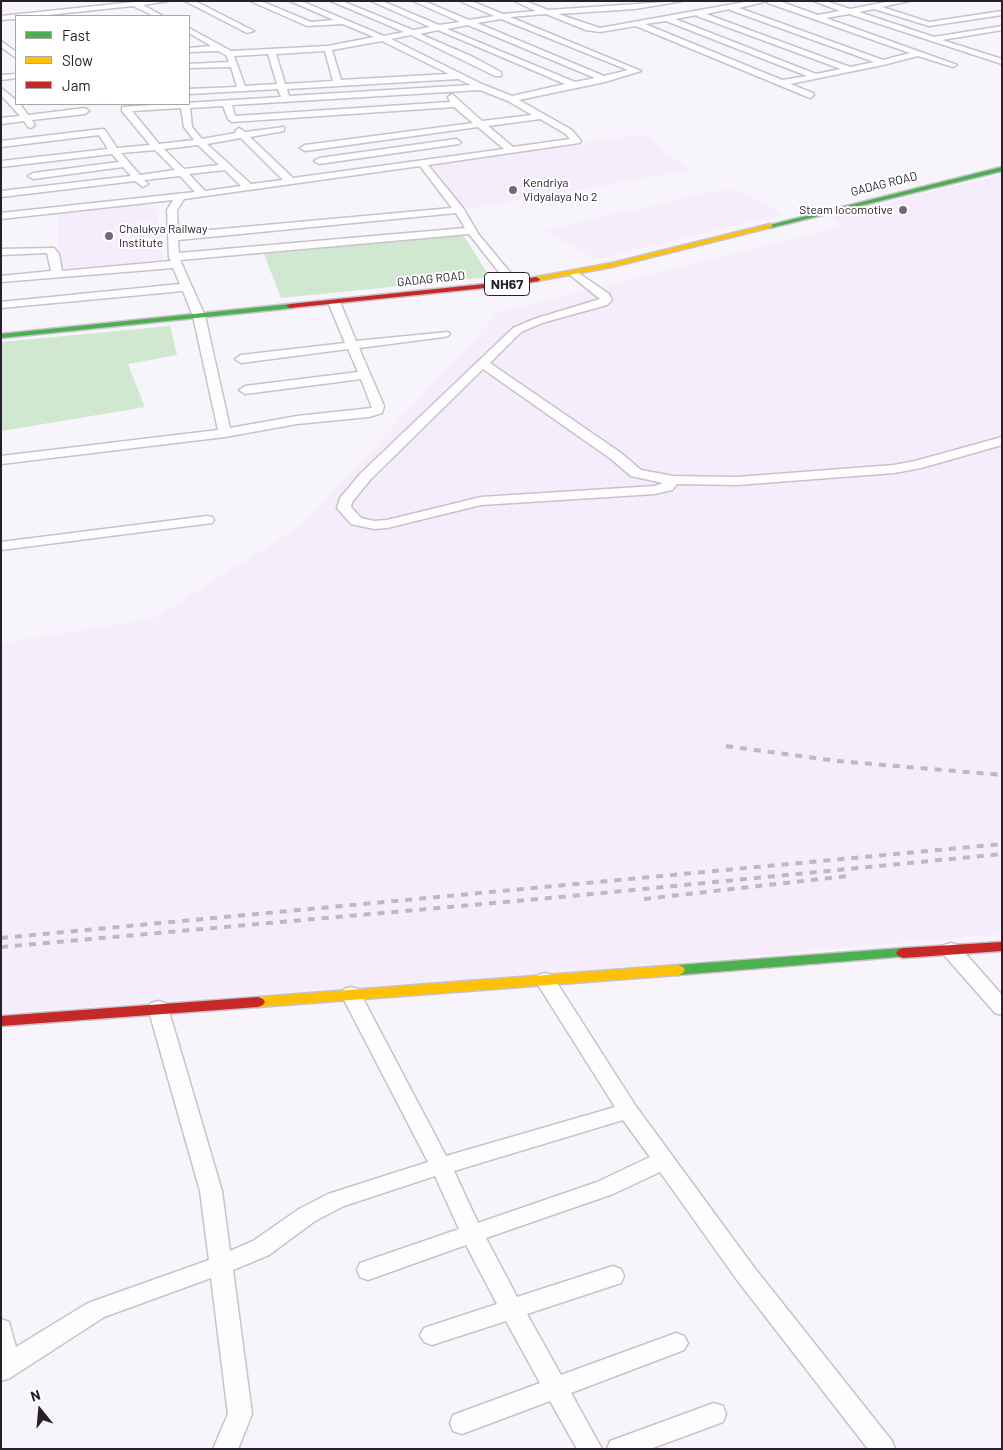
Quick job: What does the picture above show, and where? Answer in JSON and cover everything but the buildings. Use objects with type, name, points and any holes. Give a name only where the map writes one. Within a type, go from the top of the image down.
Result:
[{"type":"main road","name":"GADAG ROAD","points":[[1,336],[510,280],[606,262],[1002,165]]},
{"type":"main road","name":"GADAG ROAD","points":[[1,331],[466,289],[574,273],[1002,169]]},
{"type":"main road","points":[[1,1021],[1002,946]]},
{"type":"street","points":[[65,1],[92,15]]},
{"type":"street","points":[[29,15],[164,1]]},
{"type":"street","points":[[189,1],[250,31]]},
{"type":"street","points":[[254,1],[310,24],[344,22]]},
{"type":"street","points":[[6,204],[100,194],[157,199],[180,197],[576,141],[569,132],[511,99],[481,87],[385,39],[294,1]]},
{"type":"street","points":[[335,1],[506,72]]},
{"type":"street","points":[[375,1],[574,86]]},
{"type":"street","points":[[417,1],[606,79]]},
{"type":"street","points":[[464,1],[637,71],[511,99]]},
{"type":"street","points":[[518,1],[592,29],[638,24],[764,1]]},
{"type":"street","points":[[228,54],[328,48],[502,17],[546,12],[654,5],[678,1]]},
{"type":"street","points":[[771,1],[952,65]]},
{"type":"street","points":[[818,1],[930,40],[1002,62]]},
{"type":"street","points":[[857,1],[929,24],[1002,14]]},
{"type":"street","points":[[817,16],[901,2]]},
{"type":"street","points":[[131,3],[157,15]]},
{"type":"street","points":[[732,8],[883,63]]},
{"type":"street","points":[[698,13],[851,70]]},
{"type":"street","points":[[1,18],[15,16]]},
{"type":"street","points":[[980,17],[1002,26]]},
{"type":"street","points":[[668,18],[815,76]]},
{"type":"street","points":[[638,24],[810,95]]},
{"type":"street","points":[[924,24],[958,35]]},
{"type":"street","points":[[895,45],[1002,26]]},
{"type":"street","points":[[190,31],[228,54],[234,64],[242,89]]},
{"type":"street","points":[[692,46],[720,40]]},
{"type":"street","points":[[1,43],[15,55]]},
{"type":"street","points":[[799,50],[832,44]]},
{"type":"street","points":[[708,52],[736,46]]},
{"type":"street","points":[[190,50],[221,48]]},
{"type":"street","points":[[328,48],[338,84]]},
{"type":"street","points":[[271,52],[285,99]]},
{"type":"street","points":[[782,83],[883,63],[918,53]]},
{"type":"street","points":[[197,76],[242,89],[463,78],[506,72],[596,54]]},
{"type":"street","points":[[1,57],[15,56]]},
{"type":"street","points":[[190,90],[197,76],[234,64]]},
{"type":"street","points":[[1,78],[15,76]]},
{"type":"street","points":[[123,106],[185,106],[481,87]]},
{"type":"street","points":[[447,89],[456,104],[511,150]]},
{"type":"street","points":[[3,92],[15,100]]},
{"type":"street","points":[[405,92],[416,107],[471,156]]},
{"type":"street","points":[[272,100],[274,115],[293,138],[335,176]]},
{"type":"street","points":[[226,103],[232,119],[244,136],[291,182]]},
{"type":"street","points":[[232,119],[456,104]]},
{"type":"street","points":[[1,107],[15,105]]},
{"type":"street","points":[[21,105],[40,139]]},
{"type":"street","points":[[123,106],[157,147],[203,194]]},
{"type":"street","points":[[185,106],[188,127],[200,142],[249,188]]},
{"type":"street","points":[[80,123],[85,111]]},
{"type":"street","points":[[1,164],[244,136],[293,138],[441,130],[542,116]]},
{"type":"street","points":[[1,121],[27,118],[59,125],[80,123],[102,132],[114,152],[157,199]]},
{"type":"street","points":[[6,143],[40,139],[59,125],[80,123]]},
{"type":"street","points":[[319,161],[456,142]]},
{"type":"street","points":[[6,143],[50,199]]},
{"type":"street","points":[[422,163],[510,280]]},
{"type":"street","points":[[33,176],[126,164]]},
{"type":"street","points":[[6,204],[100,194],[138,178],[228,167]]},
{"type":"street","points":[[180,197],[172,210],[176,261],[199,314],[225,433]]},
{"type":"street","points":[[173,237],[459,210]]},
{"type":"street","points":[[1,279],[471,230]]},
{"type":"street","points":[[1,252],[50,250],[54,254],[57,274]]},
{"type":"street","points":[[574,273],[605,296],[606,300],[603,303],[526,324],[517,330],[353,490],[345,501],[344,508],[349,515],[366,524],[387,524],[481,501],[655,490],[667,487],[673,480]]},
{"type":"street","points":[[1,305],[186,287]]},
{"type":"street","points":[[1,460],[225,433],[297,420],[375,412],[378,410],[378,406],[334,302]]},
{"type":"street","points":[[241,359],[444,334]]},
{"type":"street","points":[[483,364],[616,456],[636,473],[673,480],[737,481],[894,469],[916,465],[1002,441]]},
{"type":"street","points":[[245,390],[364,375]]},
{"type":"street","points":[[1,546],[206,520]]},
{"type":"street","points":[[951,950],[1002,1008]]},
{"type":"street","points":[[545,980],[628,1111],[745,1273],[883,1449]]},
{"type":"street","points":[[352,994],[440,1166],[472,1234],[512,1310],[590,1449]]},
{"type":"street","points":[[158,1008],[211,1191],[240,1414],[225,1449]]},
{"type":"street","points":[[1,1329],[5,1368],[96,1310],[221,1265],[261,1248],[307,1215],[336,1200],[440,1166],[628,1111]]},
{"type":"street","points":[[368,1270],[605,1188],[664,1160]]},
{"type":"street","points":[[432,1335],[613,1276]]},
{"type":"street","points":[[462,1424],[676,1343]]},
{"type":"street","points":[[620,1449],[714,1414]]},
{"type":"shaded area","name":"Kendriya Vidyalaya No 2","points":[[643,134],[690,170],[462,210],[433,164]]},
{"type":"shaded area","points":[[1002,175],[1002,934],[593,970],[1,1013],[1,643],[153,619],[302,525],[498,313],[843,226],[829,216]]},
{"type":"shaded area","points":[[730,188],[784,214],[595,259],[545,230]]},
{"type":"shaded area","name":"Chalukya Railway Institute","points":[[154,203],[165,260],[60,269],[57,213]]},
{"type":"green space","points":[[463,235],[490,277],[281,298],[264,254]]},
{"type":"green space","points":[[170,326],[177,355],[128,364],[145,407],[1,431],[1,342]]},
{"type":"railway","points":[[726,746],[837,761],[1002,775]]},
{"type":"railway","points":[[1,938],[1002,844]]},
{"type":"railway","points":[[1,947],[561,897],[1002,854]]},
{"type":"railway","points":[[644,899],[847,876]]},
{"type":"traffic: fast","points":[[770,226],[1002,169]]},
{"type":"traffic: fast","points":[[1,336],[290,306]]},
{"type":"traffic: fast","points":[[678,970],[903,953]]},
{"type":"traffic: slow","points":[[536,279],[612,265],[770,226]]},
{"type":"traffic: slow","points":[[258,1002],[678,970]]},
{"type":"traffic: jam","points":[[290,306],[514,283],[536,279]]},
{"type":"traffic: jam","points":[[903,953],[1002,946]]},
{"type":"traffic: jam","points":[[1,1021],[258,1002]]},
{"type":"place","name":"Kendriya Vidyalaya No 2","points":[[513,190]]},
{"type":"place","name":"Steam locomotive","points":[[903,210]]},
{"type":"place","name":"Chalukya Railway Institute","points":[[109,236]]}]
